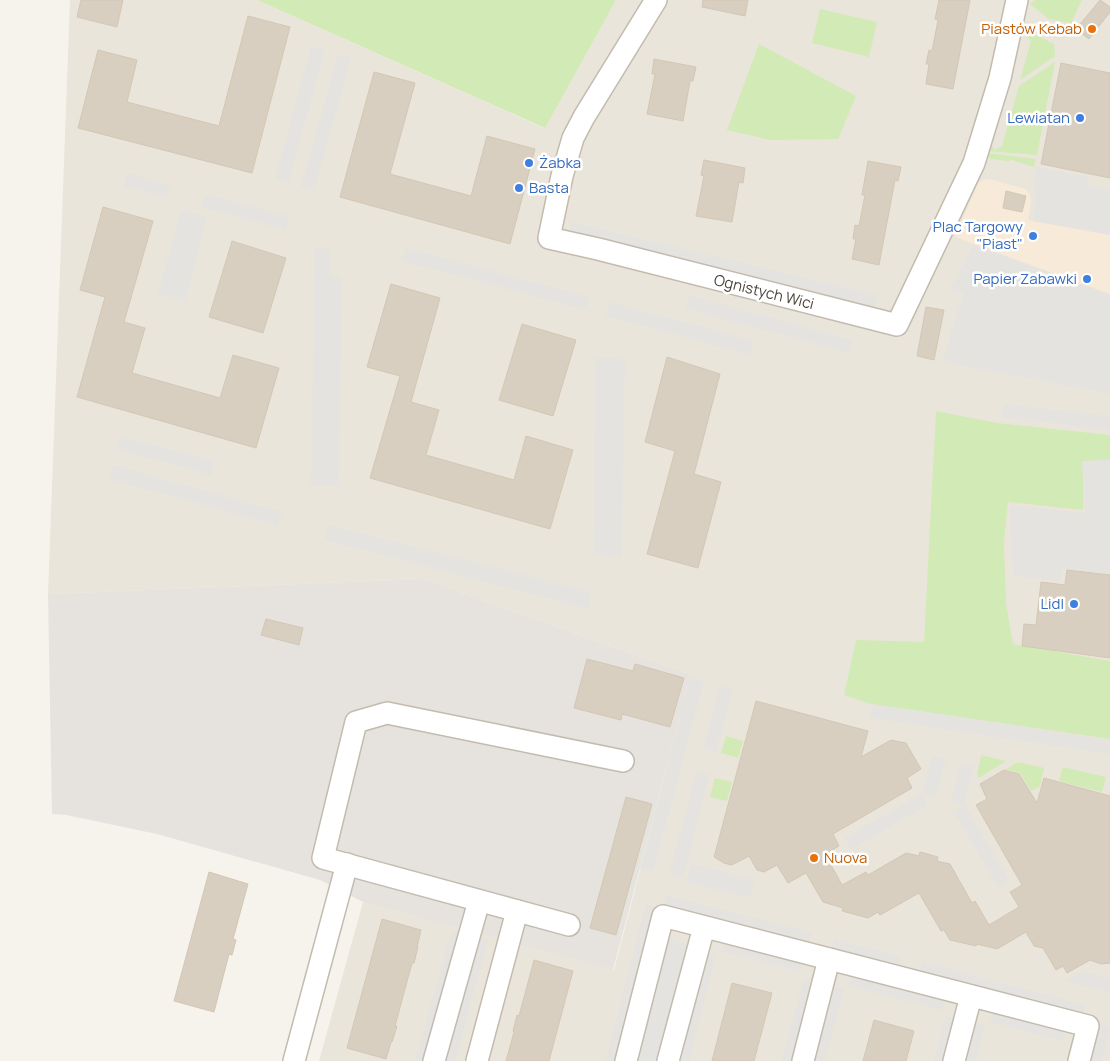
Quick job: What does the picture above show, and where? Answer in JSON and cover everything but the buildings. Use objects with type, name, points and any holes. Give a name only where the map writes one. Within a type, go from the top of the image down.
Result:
[{"type":"street","name":"Ognistych Wici","points":[[656,0],[573,138],[562,176],[549,238],[896,325],[974,163],[1000,78],[1017,0]]},
{"type":"street","points":[[569,925],[323,858],[356,722],[387,714],[624,761]]},
{"type":"street","points":[[294,1061],[347,864]]},
{"type":"street","points":[[434,1061],[479,901]]},
{"type":"street","points":[[478,1061],[517,911]]},
{"type":"street","points":[[626,1061],[664,916],[1088,1026],[1079,1061]]},
{"type":"street","points":[[668,1061],[704,927]]},
{"type":"street","points":[[803,1061],[829,959]]},
{"type":"street","points":[[954,1061],[971,996]]},
{"type":"shaded area","points":[[70,0],[257,0],[544,128],[616,0],[1110,0],[1110,1061],[319,1061],[363,902],[614,970],[691,675],[423,579],[48,594]]},
{"type":"shaded area","points":[[311,46],[325,50],[288,183],[275,179]]},
{"type":"shaded area","points":[[338,54],[351,58],[314,191],[301,187]]},
{"type":"shaded area","points":[[1037,167],[1089,177],[1087,186],[1110,190],[1110,235],[1033,221],[1036,203],[1034,181]]},
{"type":"shaded area","points":[[127,173],[170,185],[166,197],[124,186]]},
{"type":"shaded area","name":"Plac Targowy \"Piast\"","points":[[985,179],[1026,189],[1030,196],[1031,204],[1028,220],[1110,235],[1110,294],[955,237],[978,183]]},
{"type":"shaded area","points":[[204,194],[289,216],[286,230],[201,207]]},
{"type":"shaded area","points":[[181,210],[207,217],[185,301],[158,294]]},
{"type":"shaded area","points":[[571,222],[877,295],[875,311],[568,238]]},
{"type":"shaded area","points":[[973,245],[1046,272],[1034,301],[1047,272],[1110,295],[1110,394],[943,362],[964,294],[950,290]]},
{"type":"shaded area","points":[[315,248],[330,249],[330,276],[342,277],[339,486],[311,486]]},
{"type":"shaded area","points":[[406,248],[589,297],[586,310],[402,261]]},
{"type":"shaded area","points":[[689,295],[852,340],[849,353],[686,309]]},
{"type":"shaded area","points":[[610,302],[754,341],[750,355],[606,316]]},
{"type":"shaded area","points":[[596,358],[625,359],[622,557],[594,554]]},
{"type":"shaded area","points":[[1003,404],[1110,416],[1110,430],[1001,417]]},
{"type":"shaded area","points":[[120,436],[214,461],[211,475],[116,449]]},
{"type":"shaded area","points":[[1110,460],[1110,574],[1062,569],[1060,581],[1013,576],[1010,505],[1085,513],[1082,461]]},
{"type":"shaded area","points":[[113,465],[282,512],[278,526],[109,479]]},
{"type":"shaded area","points":[[328,525],[591,592],[588,609],[325,540]]},
{"type":"shaded area","points":[[423,579],[691,675],[613,970],[363,902],[320,880],[157,834],[66,815],[52,814],[48,594]]},
{"type":"shaded area","points":[[691,675],[704,681],[653,872],[640,869]]},
{"type":"shaded area","points":[[720,686],[733,689],[716,752],[703,748]]},
{"type":"shaded area","points":[[872,704],[1110,740],[1110,754],[870,718]]},
{"type":"shaded area","points":[[932,756],[946,759],[936,797],[922,794]]},
{"type":"shaded area","points":[[961,764],[974,767],[964,805],[951,802]]},
{"type":"shaded area","points":[[697,771],[710,775],[683,878],[669,874]]},
{"type":"shaded area","points":[[921,794],[928,805],[852,849],[845,838]]},
{"type":"shaded area","points":[[965,805],[1010,882],[999,888],[954,812]]},
{"type":"shaded area","points":[[691,864],[754,880],[750,898],[686,882]]},
{"type":"shaded area","points":[[666,895],[812,933],[808,946],[663,909]]},
{"type":"shaded area","points":[[646,904],[660,908],[620,1061],[606,1061]]},
{"type":"shaded area","points":[[452,931],[464,935],[428,1061],[415,1061]]},
{"type":"shaded area","points":[[476,937],[488,940],[455,1061],[442,1061]]},
{"type":"shaded area","points":[[666,938],[692,945],[662,1061],[634,1061]]},
{"type":"shaded area","points":[[726,939],[804,960],[801,972],[722,952]]},
{"type":"shaded area","points":[[834,939],[901,956],[898,970],[831,953]]},
{"type":"shaded area","points":[[705,952],[716,955],[689,1061],[676,1061]]},
{"type":"shaded area","points":[[922,962],[1086,1005],[1082,1019],[919,976]]},
{"type":"shaded area","points":[[1081,971],[1110,979],[1110,993],[1067,982],[1067,980]]},
{"type":"shaded area","points":[[852,972],[946,997],[943,1010],[848,986]]},
{"type":"shaded area","points":[[804,978],[817,981],[796,1061],[782,1061]]},
{"type":"shaded area","points":[[831,985],[844,989],[825,1061],[811,1061]]},
{"type":"shaded area","points":[[994,1010],[1066,1028],[1063,1041],[990,1022]]},
{"type":"shaded area","points":[[946,1016],[959,1019],[948,1061],[934,1061]]},
{"type":"shaded area","points":[[972,1023],[985,1026],[976,1061],[962,1061]]},
{"type":"shaded area","points":[[1097,1023],[1110,1027],[1101,1061],[1087,1061]]},
{"type":"green space","points":[[257,0],[616,0],[545,128]]},
{"type":"green space","points":[[1036,0],[1082,0],[1072,21],[1075,23],[1071,35],[1067,35],[1070,23],[1049,19],[1030,4]]},
{"type":"green space","points":[[820,9],[877,22],[869,57],[812,43]]},
{"type":"green space","points":[[1021,28],[1054,44],[1055,56],[1020,80],[1031,41],[1018,29]]},
{"type":"green space","points":[[759,44],[856,96],[838,139],[771,140],[727,130]]},
{"type":"green space","points":[[1055,62],[1037,155],[987,151],[989,143],[995,150],[1002,146],[1019,86]]},
{"type":"green space","points":[[987,153],[1036,159],[1034,167],[1012,160],[990,159]]},
{"type":"green space","points":[[936,411],[997,423],[1110,435],[1110,460],[1084,461],[1083,510],[1008,502],[1004,542],[1006,603],[1013,644],[1110,661],[1110,739],[871,704],[844,695],[856,640],[924,642]]},
{"type":"green space","points":[[726,736],[743,741],[738,758],[721,753]]},
{"type":"green space","points":[[981,755],[1006,761],[979,778],[977,774]]},
{"type":"green space","points":[[1018,762],[1044,768],[1040,786],[1031,791],[1020,773],[1006,769]]},
{"type":"green space","points":[[1063,767],[1106,777],[1102,792],[1059,781]]},
{"type":"green space","points":[[715,778],[732,782],[727,801],[710,797]]},
{"type":"place","name":"Piastów Kebab","points":[[1092,29]]},
{"type":"place","name":"Lewiatan","points":[[1080,118]]},
{"type":"place","name":"Żabka","points":[[529,163]]},
{"type":"place","name":"Basta","points":[[519,188]]},
{"type":"place","name":"Plac Targowy \"Piast\"","points":[[1033,236]]},
{"type":"place","name":"Papier Zabawki","points":[[1087,279]]},
{"type":"place","name":"Lidl","points":[[1074,604]]},
{"type":"place","name":"Nuova","points":[[814,858]]}]
